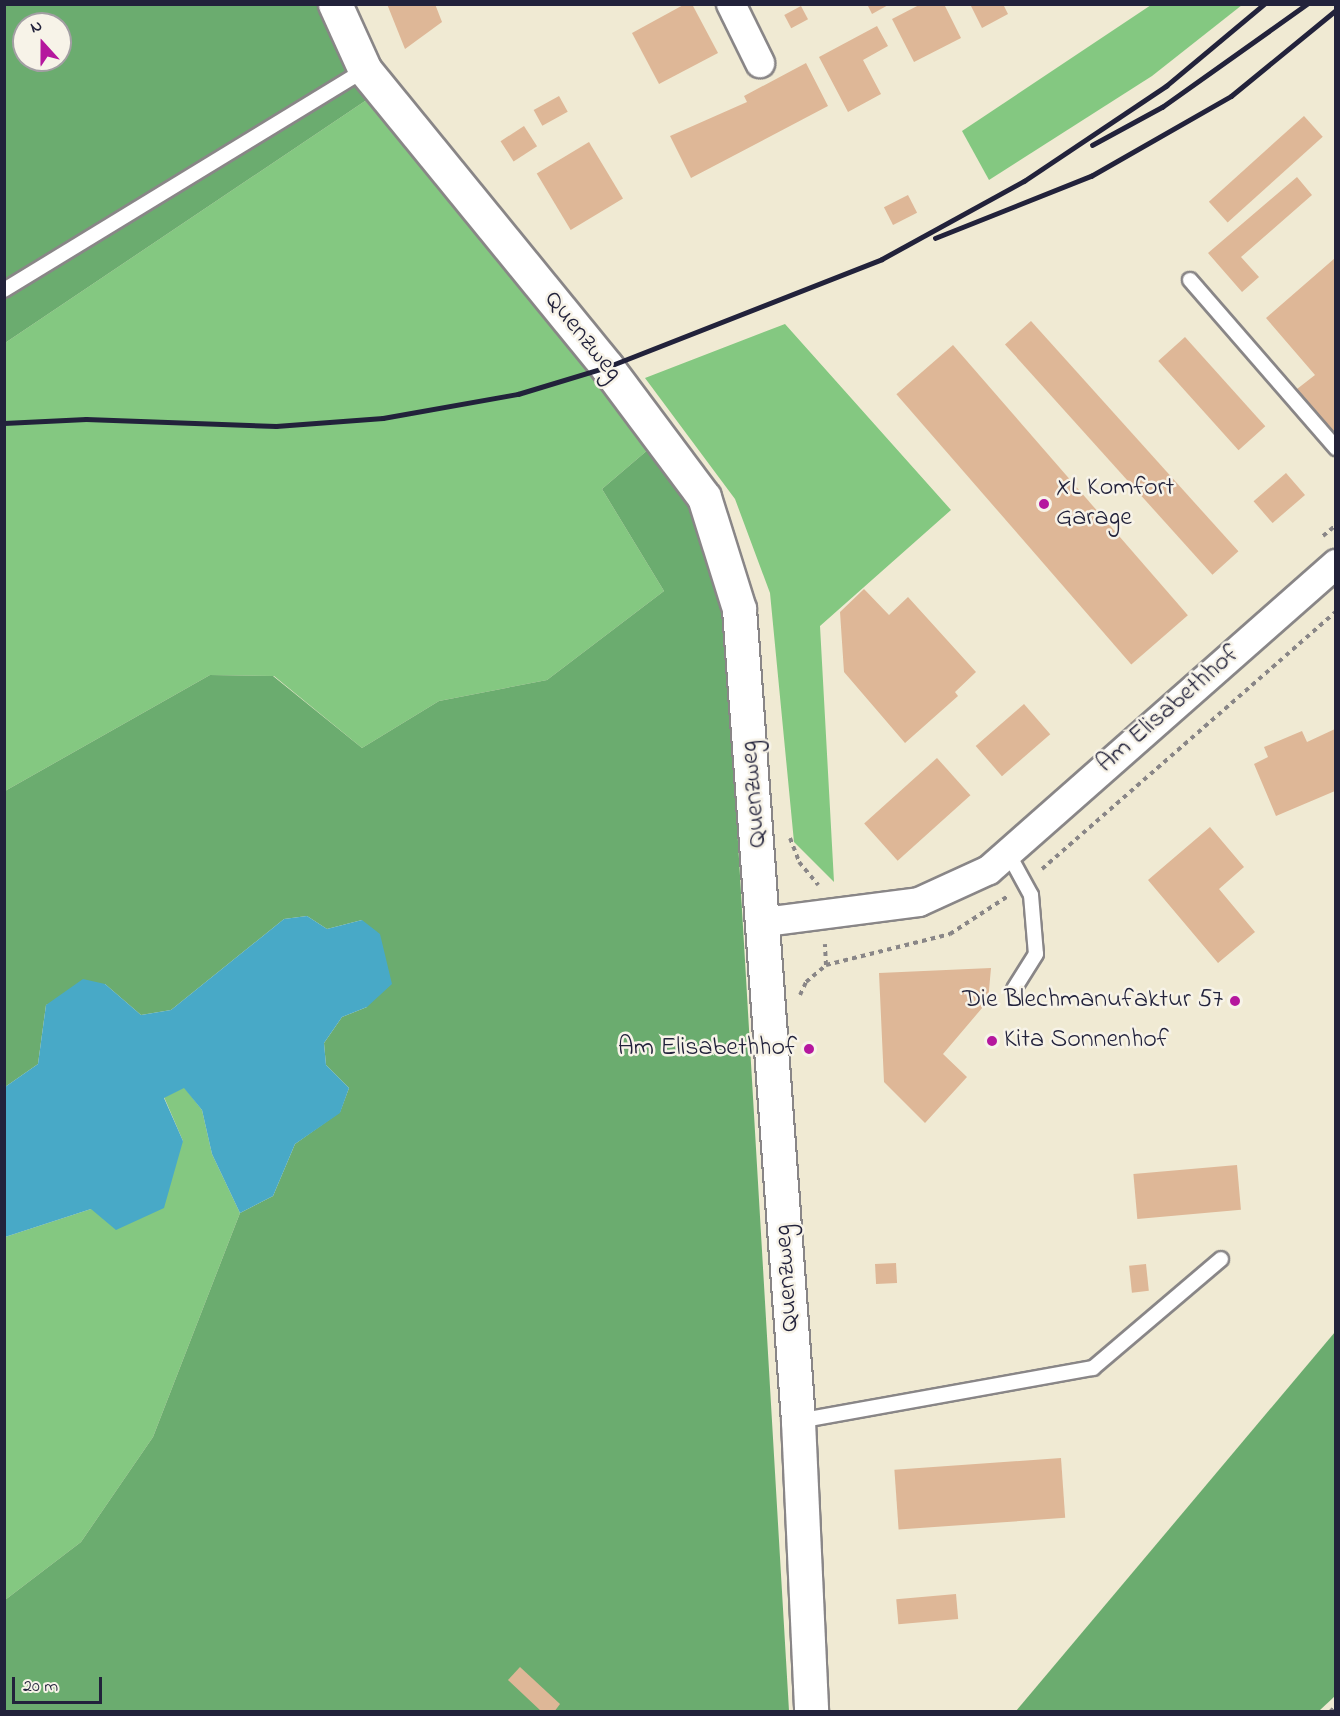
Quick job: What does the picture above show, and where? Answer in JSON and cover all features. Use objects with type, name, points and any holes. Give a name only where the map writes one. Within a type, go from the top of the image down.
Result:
[{"type":"street","name":"Quenzweg","points":[[335,4],[366,70],[607,368],[704,497],[740,609],[765,922],[798,1421],[811,1712]]},
{"type":"street","points":[[731,4],[760,63]]},
{"type":"street","name":"Am Elisabethhof","points":[[765,922],[919,902],[989,870],[1335,564]]},
{"type":"lane","points":[[4,290],[366,70]]},
{"type":"lane","points":[[1190,280],[1335,448]]},
{"type":"lane","points":[[1008,853],[1030,895],[1036,954],[1014,989]]},
{"type":"lane","points":[[798,1421],[1093,1368],[1221,1259]]},
{"type":"path","points":[[1318,540],[1335,525]]},
{"type":"path","points":[[1330,1712],[1335,1706]]},
{"type":"green space","points":[[5,5],[318,5],[371,97],[5,343]]},
{"type":"green space","points":[[1151,5],[1242,5],[1152,76],[989,180],[962,131]]},
{"type":"green space","points":[[371,97],[650,448],[602,489],[664,591],[547,680],[439,701],[362,748],[274,676],[210,675],[5,791],[5,343]]},
{"type":"green space","points":[[785,324],[951,510],[820,626],[834,882],[794,842],[770,593],[735,499],[645,378]]},
{"type":"green space","points":[[650,448],[690,509],[725,620],[789,1711],[5,1711],[5,1600],[81,1542],[153,1437],[240,1213],[273,1196],[295,1144],[340,1112],[349,1088],[326,1065],[324,1043],[342,1017],[367,1007],[362,920],[327,929],[307,916],[284,919],[171,1010],[141,1015],[105,984],[46,1005],[38,1064],[5,1087],[5,791],[210,675],[273,676],[362,748],[439,701],[547,680],[664,591],[602,489]]},
{"type":"green space","points":[[184,1087],[202,1110],[212,1154],[240,1213],[153,1437],[81,1542],[5,1600],[5,1237],[91,1209],[183,1141],[164,1097]]},
{"type":"green space","points":[[1335,1332],[1335,1696],[1319,1711],[1016,1711]]},
{"type":"water","points":[[307,916],[327,929],[362,920],[380,934],[392,984],[367,1007],[342,1017],[324,1043],[326,1065],[349,1088],[340,1113],[295,1144],[273,1196],[240,1213],[212,1154],[202,1110],[184,1088],[164,1098],[183,1141],[164,1208],[116,1230],[91,1209],[5,1237],[5,1087],[38,1064],[46,1005],[83,979],[105,984],[141,1015],[171,1010],[284,919]]},
{"type":"building","points":[[387,4],[435,4],[442,22],[405,49]]},
{"type":"building","points":[[685,4],[692,4],[718,53],[659,84],[632,33]]},
{"type":"building","points":[[867,4],[890,4],[872,14]]},
{"type":"building","points":[[921,4],[944,4],[961,38],[914,62],[892,19]]},
{"type":"building","points":[[970,4],[1003,4],[1008,14],[982,28]]},
{"type":"building","points":[[801,6],[808,19],[791,28],[784,15]]},
{"type":"building","points":[[877,26],[888,46],[863,60],[881,94],[848,112],[819,57]]},
{"type":"building","points":[[806,63],[828,106],[691,178],[670,136],[747,102],[744,96]]},
{"type":"building","points":[[559,96],[568,112],[542,126],[534,110]]},
{"type":"building","points":[[1304,116],[1323,137],[1228,222],[1209,202]]},
{"type":"building","points":[[524,126],[537,146],[514,161],[501,141]]},
{"type":"building","points":[[589,142],[623,199],[571,230],[537,173]]},
{"type":"building","points":[[1297,177],[1312,195],[1241,257],[1259,277],[1242,292],[1208,253]]},
{"type":"building","points":[[908,195],[917,213],[893,225],[884,207]]},
{"type":"building","points":[[1335,258],[1335,435],[1297,389],[1315,375],[1266,318]]},
{"type":"building","points":[[1031,321],[1238,551],[1212,575],[1005,344]]},
{"type":"building","points":[[1185,337],[1265,426],[1239,450],[1158,361]]},
{"type":"building","name":"XL Komfort Garage","points":[[953,345],[1188,615],[1131,664],[896,394]]},
{"type":"building","points":[[1286,473],[1305,495],[1273,523],[1254,501]]},
{"type":"building","points":[[864,589],[889,615],[908,597],[976,672],[955,692],[958,696],[905,743],[844,672],[840,612]]},
{"type":"building","points":[[1024,704],[1050,734],[1002,776],[976,746]]},
{"type":"building","points":[[1335,729],[1335,791],[1276,816],[1254,764],[1268,757],[1264,747],[1302,731],[1307,742]]},
{"type":"building","points":[[937,758],[970,795],[898,861],[864,824]]},
{"type":"building","points":[[1210,827],[1244,867],[1219,889],[1255,932],[1218,963],[1148,880]]},
{"type":"building","points":[[991,968],[988,1001],[943,1054],[967,1077],[925,1123],[884,1082],[879,973]]},
{"type":"building","points":[[1237,1165],[1241,1210],[1137,1219],[1133,1174]]},
{"type":"building","points":[[896,1263],[897,1283],[876,1284],[875,1264]]},
{"type":"building","points":[[1146,1264],[1149,1291],[1132,1293],[1129,1266]]},
{"type":"building","points":[[1061,1458],[1065,1518],[899,1530],[894,1470]]},
{"type":"building","points":[[956,1594],[958,1619],[898,1624],[896,1599]]},
{"type":"building","points":[[520,1667],[560,1704],[554,1712],[542,1712],[508,1680]]},
{"type":"railway","points":[[4,423],[86,419],[276,426],[383,418],[518,394],[607,367],[882,259],[1024,181],[1166,86],[1264,4]]},
{"type":"railway","points":[[1092,145],[1162,107],[1307,4]]},
{"type":"railway","points":[[935,238],[1091,176],[1231,96],[1336,10]]},
{"type":"place","name":"XL Komfort Garage","points":[[1044,504]]},
{"type":"place","name":"Die Blechmanufaktur 57","points":[[1235,1001]]},
{"type":"place","name":"Kita Sonnenhof","points":[[992,1041]]},
{"type":"place","name":"Am Elisabethhof","points":[[809,1049]]}]
